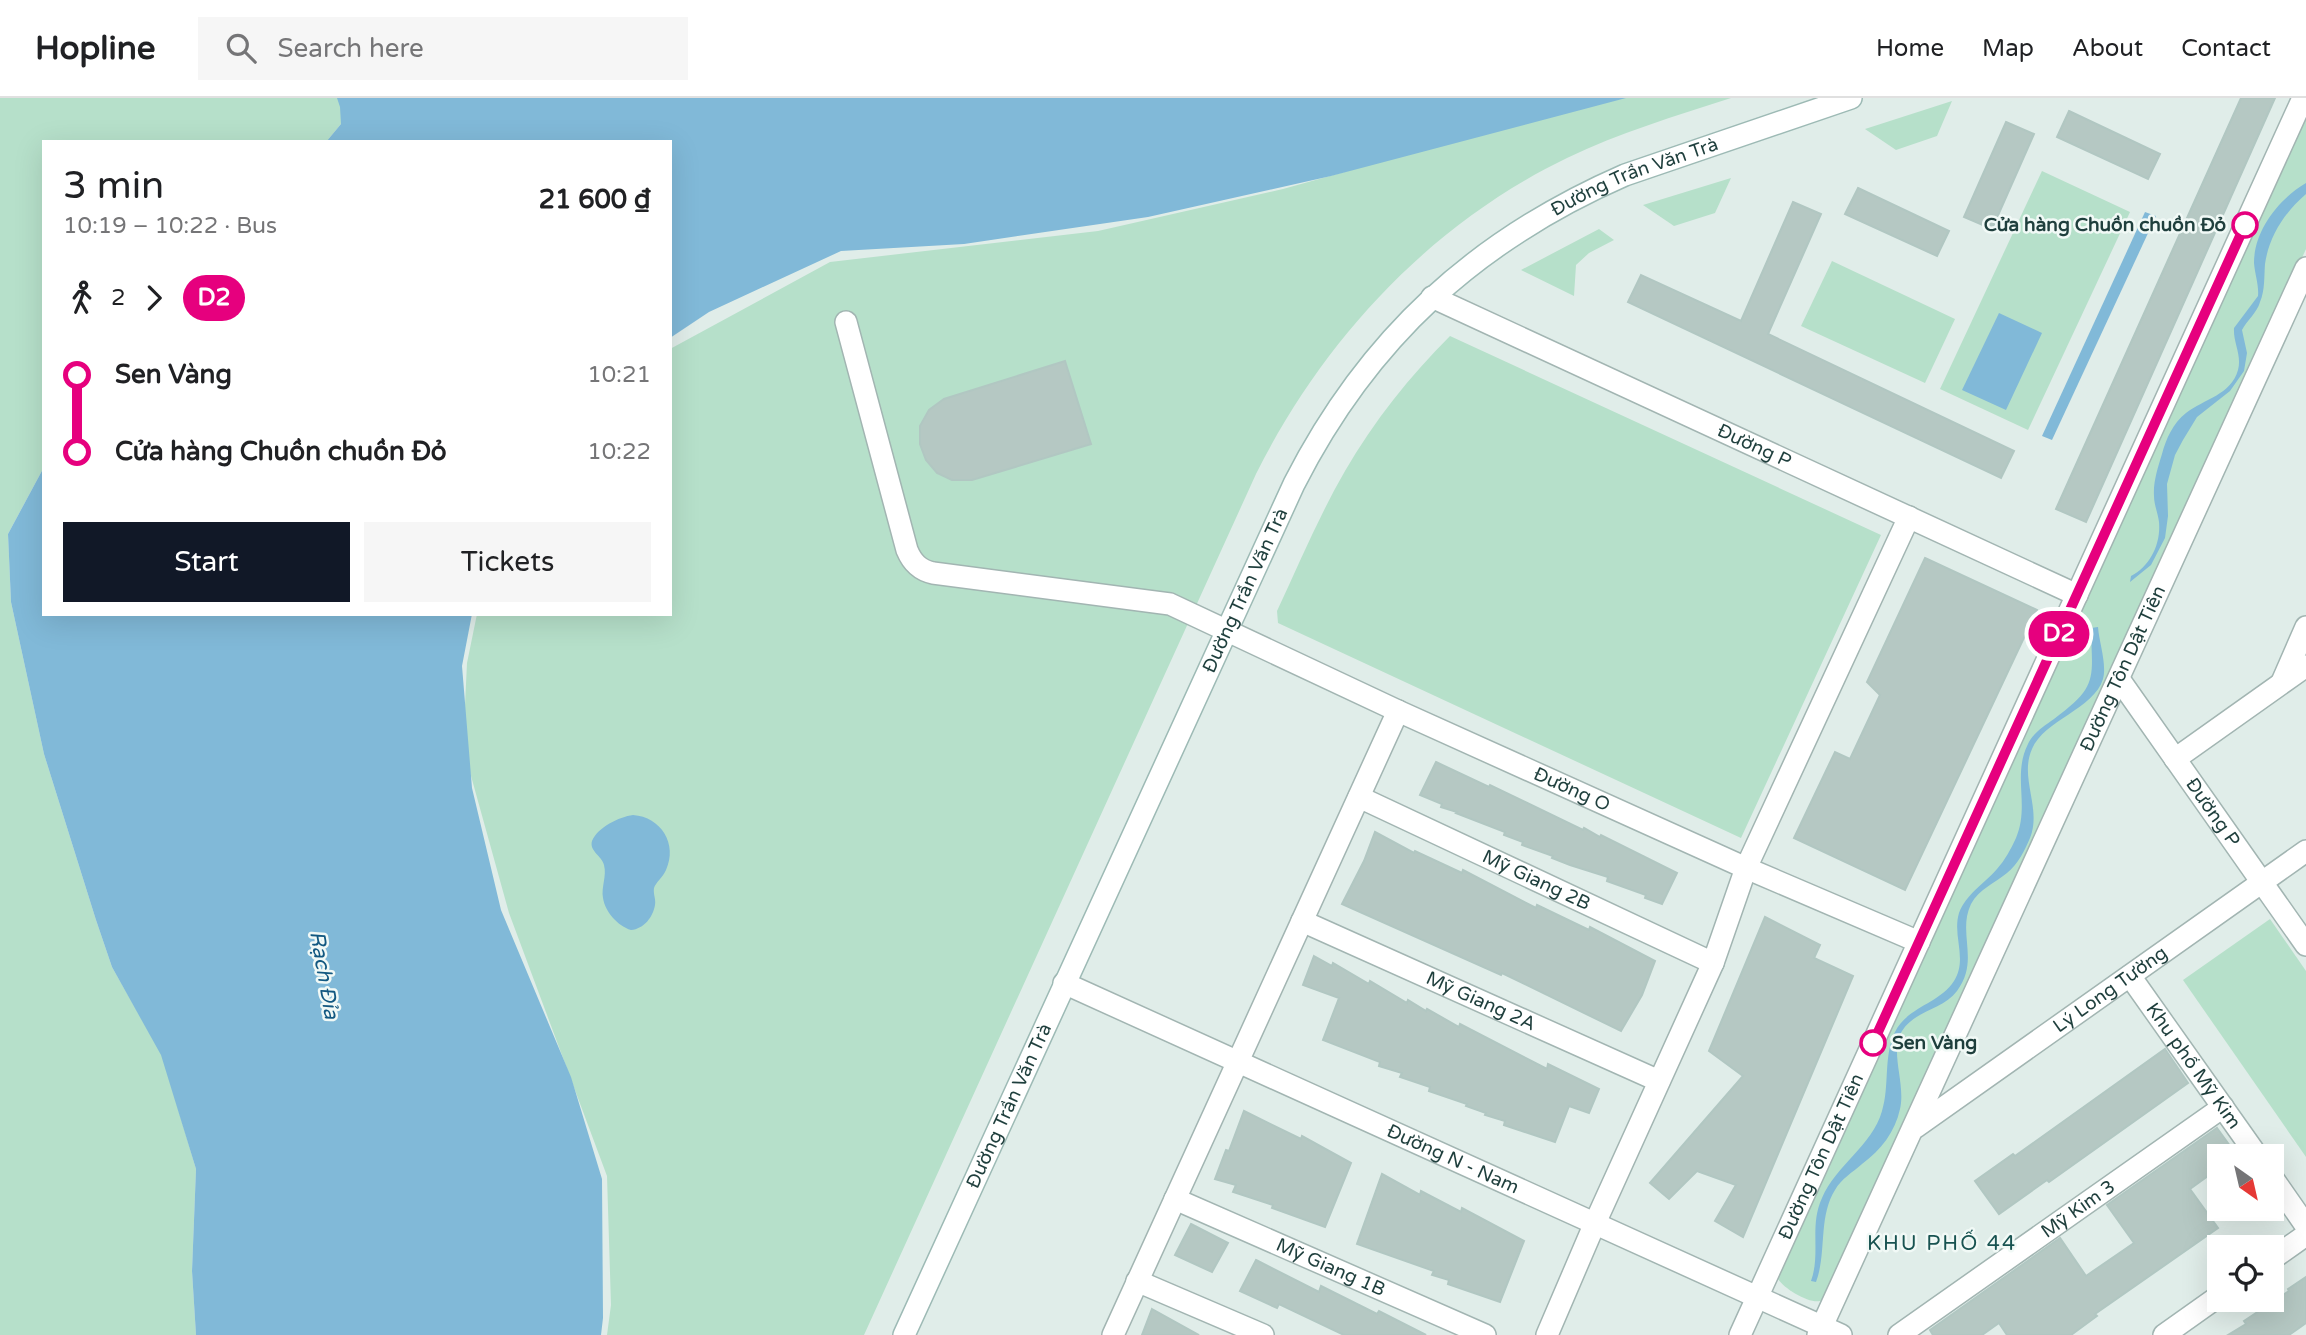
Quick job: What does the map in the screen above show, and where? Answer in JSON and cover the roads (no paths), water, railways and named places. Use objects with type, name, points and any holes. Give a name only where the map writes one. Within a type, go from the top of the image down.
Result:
[{"type":"street","name":"Đường Trần Văn Trà","points":[[904,1335],[1294,484],[1319,438],[1365,371],[1401,328],[1432,297],[1525,226],[1594,188],[1658,162],[1851,98]]},
{"type":"street","name":"Đường Tôn Dật Tiên","points":[[1740,1335],[2303,98]]},
{"type":"street","name":"Đường Tôn Dật Tiên","points":[[1827,1332],[1914,1128],[2306,268]]},
{"type":"street","name":"Đường P","points":[[1432,297],[2077,595]]},
{"type":"street","name":"Đường O","points":[[846,321],[907,550],[917,566],[933,573],[1170,604],[1746,869],[1919,942]]},
{"type":"street","points":[[1548,1335],[1595,1223],[1713,963],[1746,869],[1909,517]]},
{"type":"street","points":[[2282,682],[2306,627]]},
{"type":"street","points":[[2175,759],[2306,666]]},
{"type":"street","name":"Đường P","points":[[2119,679],[2306,945]]},
{"type":"street","points":[[1113,1335],[1398,711]]},
{"type":"street","name":"Mỹ Giang 2B","points":[[1359,797],[1713,963]]},
{"type":"street","name":"Lý Long Tường","points":[[1914,1128],[2306,851]]},
{"type":"street","name":"Mỹ Giang 2A","points":[[1303,921],[1659,1081]]},
{"type":"street","name":"Khu phố Mỹ Kim","points":[[2130,976],[2249,1144]]},
{"type":"street","name":"Đường N - Nam","points":[[1064,983],[1595,1223],[1827,1332]]},
{"type":"street","name":"Mỹ Kim 3","points":[[1899,1335],[2223,1107]]},
{"type":"street","points":[[2284,1194],[2306,1226]]},
{"type":"street","name":"Mỹ Giang 1B","points":[[1175,1199],[1485,1335]]},
{"type":"street","points":[[2284,1251],[2306,1235]]},
{"type":"street","points":[[1138,1281],[1263,1335]]},
{"type":"street","points":[[2164,1335],[2207,1305]]},
{"type":"water","points":[[337,98],[1626,98],[1331,176],[1148,217],[964,244],[841,251],[709,312],[672,337],[672,140],[328,140],[341,124]]},
{"type":"water","points":[[2306,183],[2306,194],[2285,217],[2270,244],[2262,297],[2257,310],[2242,330],[2247,353],[2244,371],[2230,391],[2197,417],[2183,440],[2175,455],[2167,484],[2168,516],[2165,538],[2151,565],[2130,582],[2131,576],[2149,560],[2156,546],[2159,522],[2154,485],[2168,437],[2181,417],[2223,391],[2234,378],[2239,359],[2234,328],[2258,296],[2254,263],[2258,239],[2263,227],[2278,207]]},
{"type":"water","points":[[2145,212],[2156,216],[2052,440],[2042,436]]},
{"type":"water","points":[[1999,313],[2042,333],[2006,410],[1962,390]]},
{"type":"water","name":"Rạch Đỉa","points":[[42,471],[42,616],[472,616],[462,666],[472,788],[501,910],[571,1077],[602,1179],[601,1335],[196,1335],[192,1271],[196,1169],[161,1055],[112,967],[44,754],[11,602],[8,534]]},
{"type":"water","points":[[2098,627],[2103,679],[2090,699],[2047,730],[2032,749],[2028,771],[2034,816],[2030,838],[2015,865],[1983,890],[1971,904],[1966,925],[1967,968],[1957,991],[1944,1002],[1914,1019],[1898,1039],[1901,1099],[1898,1117],[1881,1147],[1835,1190],[1826,1212],[1819,1271],[1816,1282],[1811,1281],[1815,1260],[1816,1219],[1822,1198],[1836,1175],[1877,1123],[1884,1101],[1889,1051],[1895,1032],[1907,1017],[1948,989],[1958,973],[1959,913],[1971,895],[2000,866],[2014,842],[2022,814],[2023,756],[2036,733],[2069,708],[2086,689],[2092,671],[2091,628]]},
{"type":"water","points":[[633,815],[659,826],[670,851],[666,870],[654,888],[655,903],[652,914],[644,925],[631,930],[617,922],[606,908],[603,894],[604,865],[594,851],[592,841],[604,827],[615,820]]},
{"type":"place","name":"Cửa hàng Chuồn chuồn Đỏ","points":[[2245,225]]},
{"type":"place","name":"Sen Vàng","points":[[1873,1043]]},
{"type":"district","name":"KHU PHỐ 44","points":[[1942,1243]]}]
